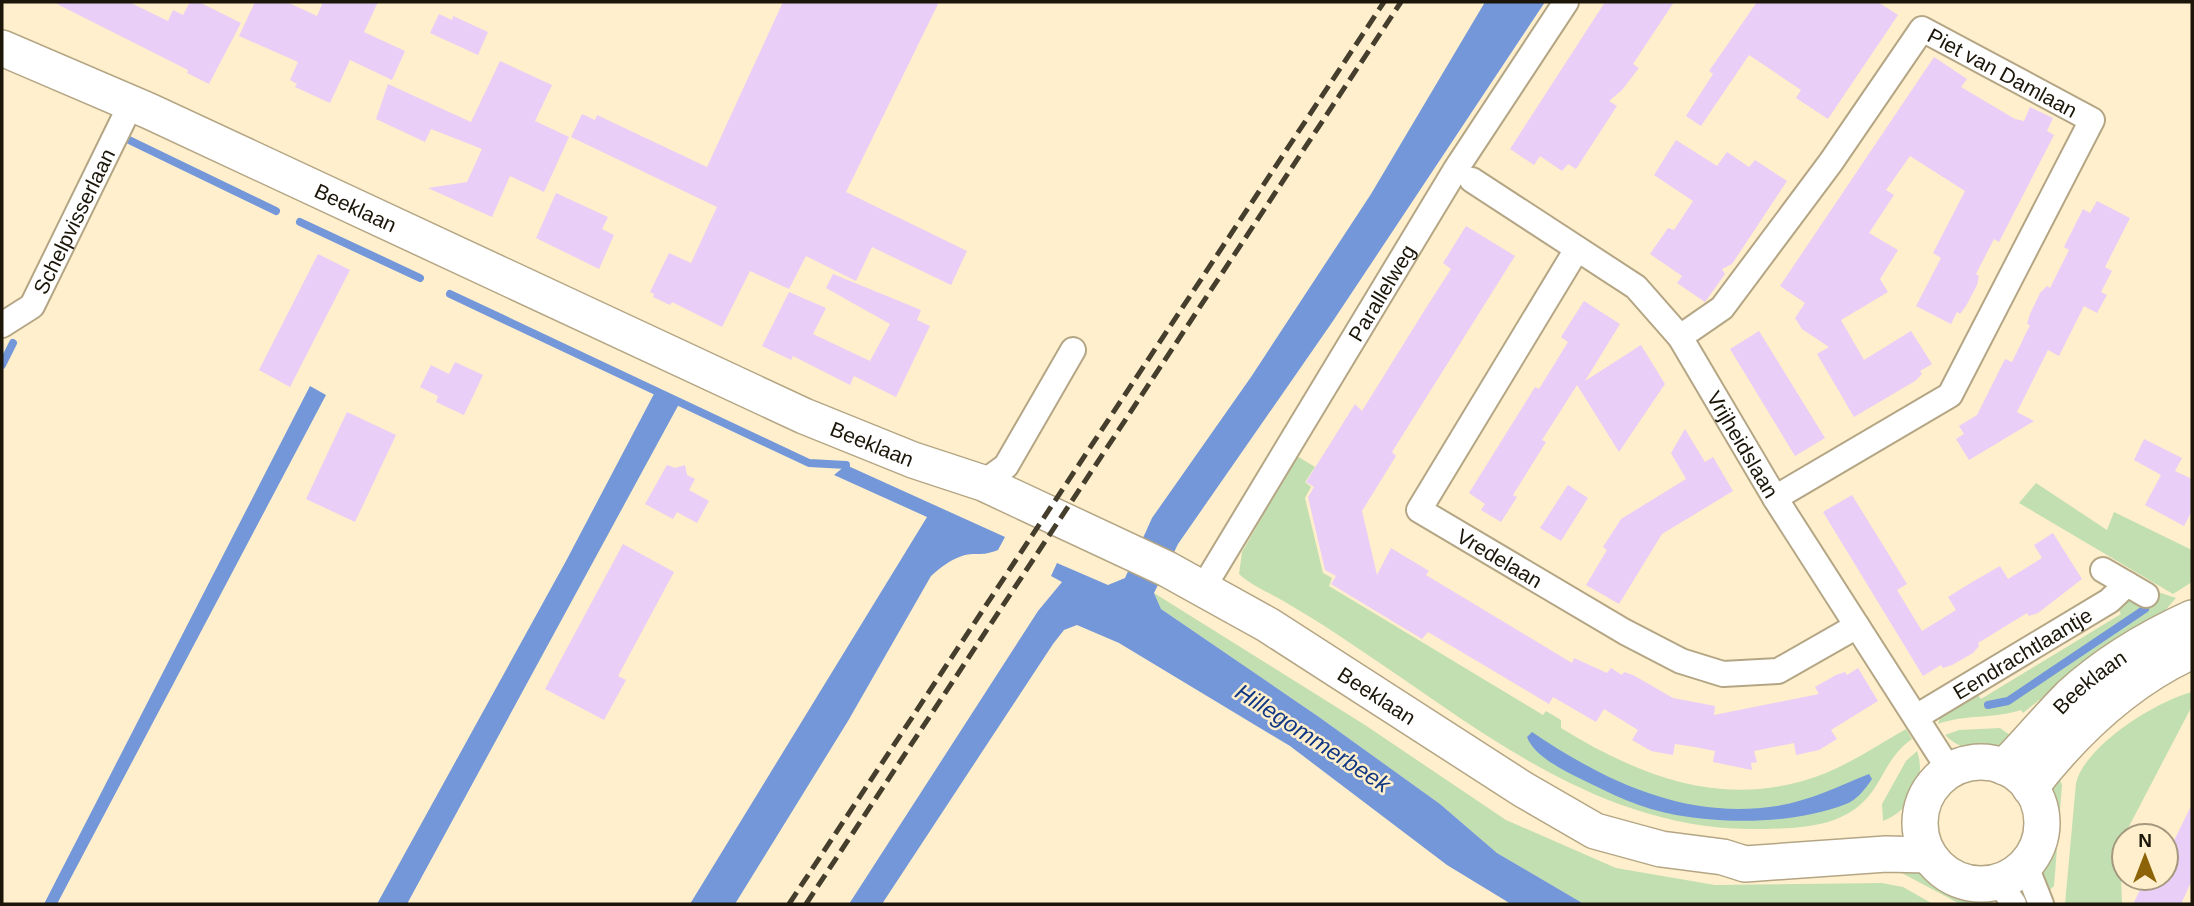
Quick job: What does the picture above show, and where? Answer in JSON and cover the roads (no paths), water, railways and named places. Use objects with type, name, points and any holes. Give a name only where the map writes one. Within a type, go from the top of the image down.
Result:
[{"type":"main road","name":"Beeklaan","points":[[2,48],[131,104],[804,416],[913,460],[983,483],[1167,569],[1268,625],[1524,790],[1595,831],[1661,849],[1723,857],[1745,864],[1885,854],[1928,855]]},
{"type":"main road","name":"Beeklaan","points":[[2017,777],[2071,695],[2108,665],[2155,634],[2192,618]]},
{"type":"main road","name":"Beeklaan","points":[[2017,777],[2059,753],[2114,699],[2143,678],[2192,651]]},
{"type":"main road","points":[[1974,763],[2017,777],[2040,808],[2041,824],[2037,846],[2012,883],[1978,884],[1959,880],[1941,870],[1928,855],[1921,835],[1921,813],[1929,792],[1950,771],[1974,763]]},
{"type":"main road","name":"Beeklaan","points":[[1723,857],[1826,845],[1881,832],[1921,813]]},
{"type":"street","name":"Parallelweg","points":[[1203,588],[1456,169],[1566,2]]},
{"type":"street","name":"Piet van Damlaan","points":[[1679,337],[1722,308],[1831,162],[1922,29],[2092,120],[1950,396],[1775,498]]},
{"type":"street","name":"Schelpvisserlaan","points":[[2,325],[32,306],[131,104]]},
{"type":"street","name":"Vrijheidslaan","points":[[1472,180],[1636,287],[1679,337],[1775,498],[1950,771]]},
{"type":"street","name":"Vredelaan","points":[[1577,249],[1419,510],[1625,632],[1681,661],[1723,674],[1778,671],[1857,626]]},
{"type":"street","points":[[983,483],[1006,466],[1073,350]]},
{"type":"street","name":"Eendrachtlaantje","points":[[1916,718],[2109,601],[2137,590],[2103,570]]},
{"type":"street","points":[[2012,883],[2041,904]]},
{"type":"water","name":"Hillegommerbeek","points":[[1485,2],[1545,2],[1333,321],[1178,544],[1154,593],[1161,609],[1440,804],[1497,853],[1584,904],[1511,904],[1447,865],[1290,746],[1119,643],[1077,625],[1064,630],[1053,644],[882,904],[849,904],[1038,611],[1062,582],[1051,576],[1057,563],[1108,585],[1125,578],[1152,518],[1251,377],[1371,194]]},
{"type":"water","points":[[310,386],[326,395],[57,904],[44,904]]},
{"type":"water","points":[[655,392],[679,404],[407,904],[377,904],[566,561]]},
{"type":"water","points":[[846,465],[1005,537],[998,550],[960,557],[931,576],[848,721],[735,904],[690,904],[927,517],[834,475]]},
{"type":"water","points":[[1532,732],[1589,767],[1618,781],[1679,802],[1711,807],[1743,809],[1789,804],[1869,774],[1872,779],[1850,802],[1826,811],[1784,819],[1740,821],[1697,818],[1639,805],[1566,771],[1536,750],[1527,737]]},
{"type":"waterway","points":[[129,140],[276,211]]},
{"type":"waterway","points":[[300,222],[420,278]]},
{"type":"waterway","points":[[450,294],[809,463],[846,465]]},
{"type":"waterway","points":[[2,365],[13,343]]},
{"type":"waterway","points":[[1988,705],[2008,701],[2145,609]]},
{"type":"railway","points":[[789,904],[1384,2]]},
{"type":"railway","points":[[806,904],[1401,2]]}]
